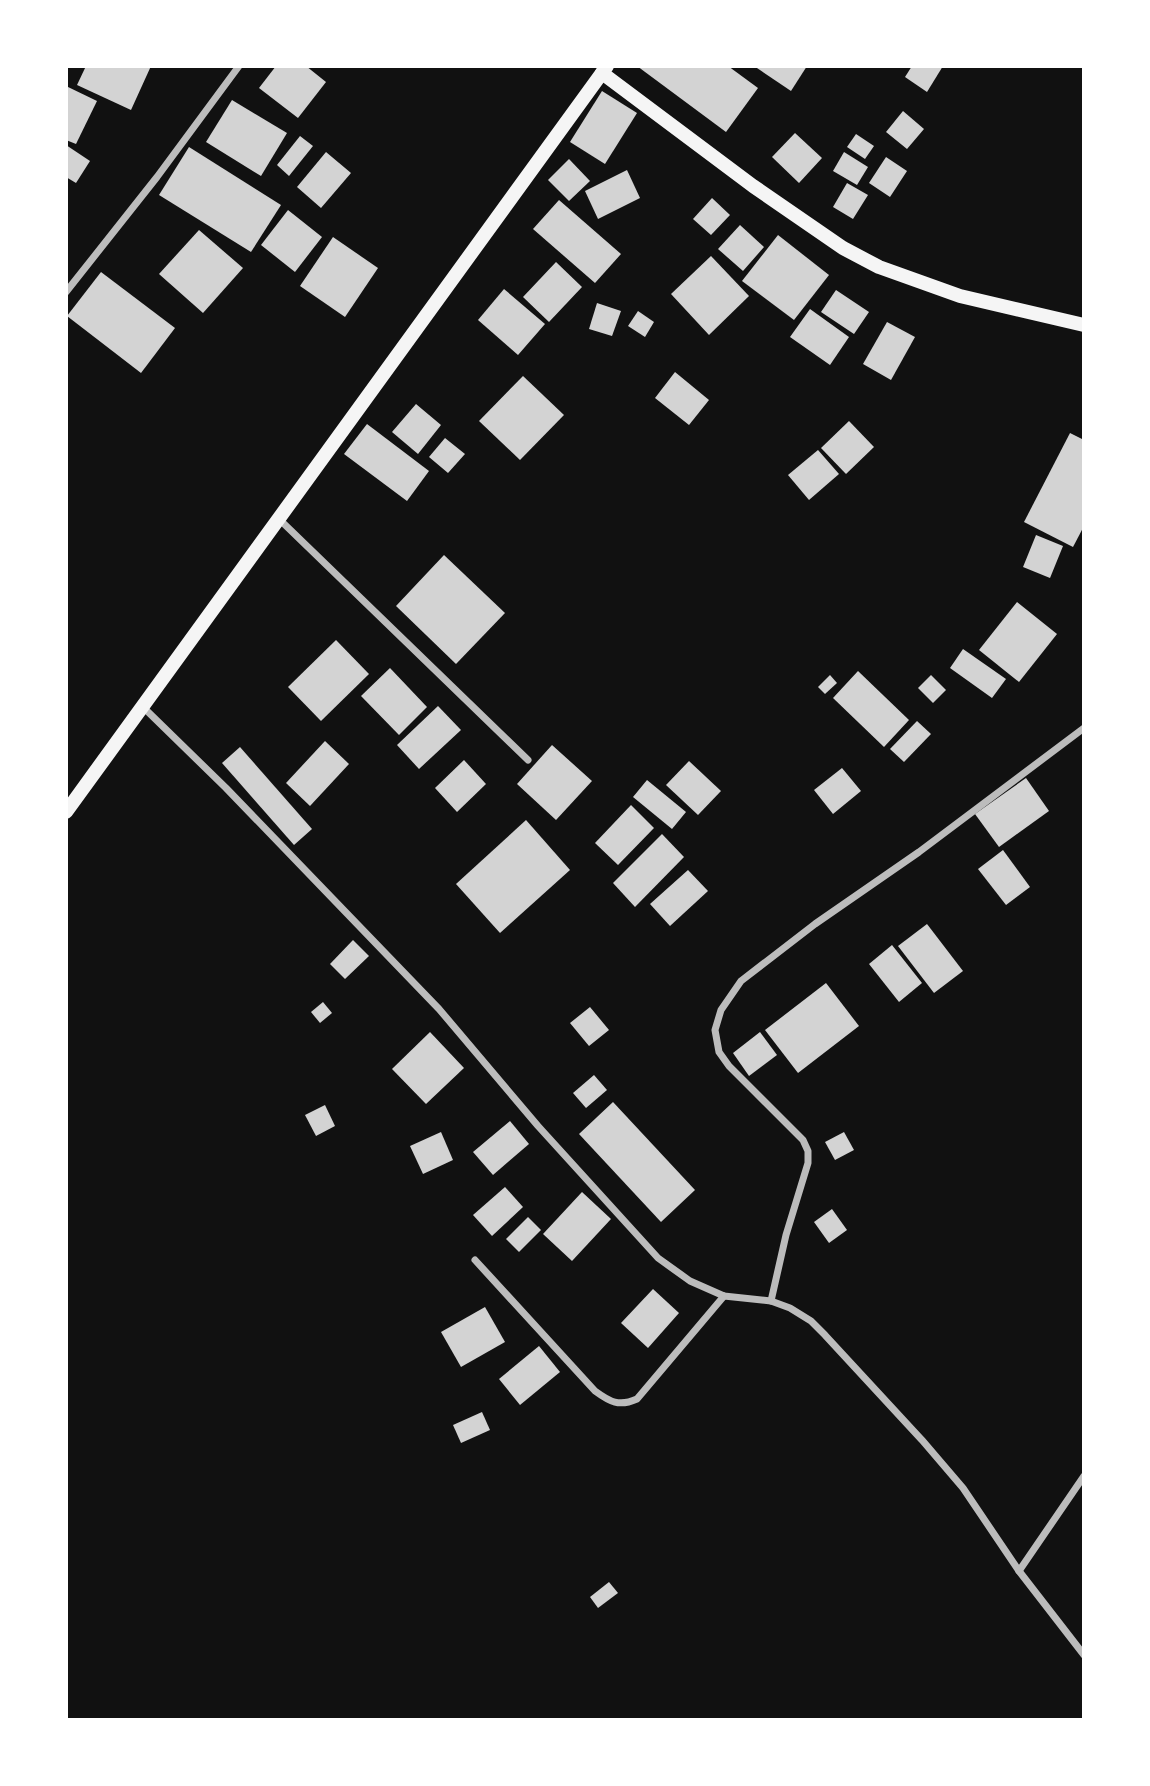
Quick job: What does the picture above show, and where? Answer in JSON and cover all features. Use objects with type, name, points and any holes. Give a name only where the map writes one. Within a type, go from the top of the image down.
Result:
[{"type":"main road","points":[[66,812],[601,69],[753,186],[843,248],[878,267],[960,296],[1083,324]]},
{"type":"street","points":[[66,292],[157,177],[239,66]]},
{"type":"street","points":[[279,519],[528,760]]},
{"type":"street","points":[[143,707],[226,788],[439,1009],[538,1126],[657,1258],[690,1281],[723,1296],[771,1301],[790,1308],[811,1321],[825,1335],[922,1440],[963,1489],[1019,1571],[1083,1656]]},
{"type":"street","points":[[771,1301],[786,1235],[808,1163],[808,1151],[803,1140],[752,1091],[719,1052],[715,1030],[721,1010],[741,981],[815,924],[919,852],[1083,728]]},
{"type":"street","points":[[475,1260],[595,1391],[617,1404],[626,1404],[637,1399],[723,1296]]},
{"type":"street","points":[[1019,1571],[1083,1476]]},
{"type":"building","points":[[86,66],[151,66],[131,110],[77,85]]},
{"type":"building","points":[[276,66],[306,66],[326,82],[298,118],[259,88]]},
{"type":"building","points":[[637,66],[728,66],[758,88],[726,132]]},
{"type":"building","points":[[754,66],[807,66],[791,91]]},
{"type":"building","points":[[912,66],[943,66],[927,92],[905,77]]},
{"type":"building","points":[[66,86],[97,101],[76,144],[66,140]]},
{"type":"building","points":[[602,91],[637,113],[605,164],[570,142]]},
{"type":"building","points":[[232,100],[287,133],[261,176],[206,142]]},
{"type":"building","points":[[903,111],[924,129],[907,149],[886,132]]},
{"type":"building","points":[[795,133],[822,158],[799,183],[772,157]]},
{"type":"building","points":[[856,134],[874,146],[865,159],[847,147]]},
{"type":"building","points":[[300,136],[313,146],[289,176],[277,165]]},
{"type":"building","points":[[66,145],[90,161],[76,183],[66,177]]},
{"type":"building","points":[[189,147],[281,205],[251,252],[159,195]]},
{"type":"building","points":[[326,152],[351,173],[321,208],[297,187]]},
{"type":"building","points":[[844,152],[868,167],[857,185],[833,171]]},
{"type":"building","points":[[886,157],[907,171],[890,197],[869,183]]},
{"type":"building","points":[[569,159],[590,181],[569,201],[548,180]]},
{"type":"building","points":[[627,170],[640,198],[598,219],[585,191]]},
{"type":"building","points":[[847,183],[868,195],[853,219],[833,207]]},
{"type":"building","points":[[712,198],[730,215],[711,235],[693,219]]},
{"type":"building","points":[[559,200],[621,254],[595,283],[533,229]]},
{"type":"building","points":[[288,210],[322,237],[295,272],[261,245]]},
{"type":"building","points":[[740,225],[764,247],[743,271],[718,249]]},
{"type":"building","points":[[199,230],[243,268],[203,313],[159,274]]},
{"type":"building","points":[[778,235],[829,275],[794,320],[742,281]]},
{"type":"building","points":[[333,237],[378,268],[345,317],[300,286]]},
{"type":"building","points":[[711,256],[749,296],[709,335],[671,294]]},
{"type":"building","points":[[556,262],[582,287],[549,322],[523,297]]},
{"type":"building","points":[[101,272],[175,328],[141,373],[67,316]]},
{"type":"building","points":[[504,289],[545,324],[518,355],[478,320]]},
{"type":"building","points":[[836,290],[869,312],[854,334],[821,312]]},
{"type":"building","points":[[597,303],[621,311],[612,336],[589,329]]},
{"type":"building","points":[[810,309],[849,337],[830,365],[790,337]]},
{"type":"building","points":[[638,311],[654,322],[645,337],[628,326]]},
{"type":"building","points":[[887,322],[915,337],[891,380],[863,364]]},
{"type":"building","points":[[675,372],[709,400],[689,425],[655,398]]},
{"type":"building","points":[[523,376],[564,415],[520,460],[479,421]]},
{"type":"building","points":[[416,404],[441,425],[418,454],[392,432]]},
{"type":"building","points":[[849,421],[874,447],[846,474],[821,448]]},
{"type":"building","points":[[367,424],[429,471],[407,501],[344,454]]},
{"type":"building","points":[[1070,433],[1084,440],[1084,526],[1073,547],[1024,522]]},
{"type":"building","points":[[445,438],[465,454],[448,473],[429,457]]},
{"type":"building","points":[[818,450],[839,474],[809,500],[788,475]]},
{"type":"building","points":[[1036,535],[1063,546],[1050,578],[1023,567]]},
{"type":"building","points":[[444,555],[505,613],[456,664],[396,606]]},
{"type":"building","points":[[1017,602],[1057,634],[1019,682],[979,650]]},
{"type":"building","points":[[336,640],[369,674],[321,721],[288,687]]},
{"type":"building","points":[[963,649],[1006,679],[992,698],[950,668]]},
{"type":"building","points":[[390,668],[427,707],[399,735],[361,696]]},
{"type":"building","points":[[858,671],[909,720],[884,747],[833,698]]},
{"type":"building","points":[[830,675],[837,683],[825,694],[818,687]]},
{"type":"building","points":[[931,675],[946,690],[933,703],[918,688]]},
{"type":"building","points":[[438,706],[461,730],[419,769],[397,745]]},
{"type":"building","points":[[917,721],[931,734],[904,762],[890,749]]},
{"type":"building","points":[[325,741],[349,764],[310,806],[286,783]]},
{"type":"building","points":[[552,745],[592,781],[556,820],[517,784]]},
{"type":"building","points":[[240,747],[312,829],[294,845],[222,763]]},
{"type":"building","points":[[464,760],[486,784],[457,812],[435,788]]},
{"type":"building","points":[[689,761],[721,791],[698,815],[666,785]]},
{"type":"building","points":[[842,768],[861,791],[833,814],[814,790]]},
{"type":"building","points":[[1026,778],[1049,811],[999,847],[975,814]]},
{"type":"building","points":[[647,780],[686,812],[672,829],[633,797]]},
{"type":"building","points":[[631,805],[654,828],[618,865],[595,843]]},
{"type":"building","points":[[526,820],[570,870],[500,933],[456,884]]},
{"type":"building","points":[[662,834],[684,857],[635,907],[613,883]]},
{"type":"building","points":[[1003,850],[1030,887],[1006,905],[978,869]]},
{"type":"building","points":[[688,870],[708,891],[670,926],[650,904]]},
{"type":"building","points":[[927,924],[963,971],[934,993],[898,946]]},
{"type":"building","points":[[353,940],[369,956],[345,979],[330,964]]},
{"type":"building","points":[[892,945],[922,983],[899,1002],[869,964]]},
{"type":"building","points":[[826,983],[859,1026],[798,1073],[765,1030]]},
{"type":"building","points":[[323,1002],[332,1013],[320,1023],[311,1012]]},
{"type":"building","points":[[590,1007],[609,1030],[589,1046],[570,1023]]},
{"type":"building","points":[[430,1032],[464,1068],[426,1104],[392,1069]]},
{"type":"building","points":[[760,1032],[777,1055],[749,1076],[733,1053]]},
{"type":"building","points":[[594,1075],[607,1090],[586,1108],[573,1093]]},
{"type":"building","points":[[613,1102],[695,1190],[661,1222],[579,1134]]},
{"type":"building","points":[[325,1105],[335,1126],[316,1136],[305,1115]]},
{"type":"building","points":[[510,1121],[529,1144],[493,1175],[473,1152]]},
{"type":"building","points":[[441,1132],[453,1160],[423,1174],[410,1146]]},
{"type":"building","points":[[844,1132],[854,1150],[835,1160],[825,1142]]},
{"type":"building","points":[[505,1187],[523,1207],[492,1236],[473,1215]]},
{"type":"building","points":[[582,1192],[611,1219],[572,1261],[543,1234]]},
{"type":"building","points":[[832,1209],[847,1230],[829,1243],[814,1222]]},
{"type":"building","points":[[528,1217],[541,1230],[519,1252],[506,1239]]},
{"type":"building","points":[[653,1289],[679,1313],[648,1348],[621,1323]]},
{"type":"building","points":[[485,1307],[505,1342],[461,1367],[441,1332]]},
{"type":"building","points":[[539,1346],[560,1372],[520,1405],[499,1379]]},
{"type":"building","points":[[482,1412],[490,1430],[461,1443],[453,1425]]},
{"type":"building","points":[[609,1582],[618,1593],[598,1608],[590,1597]]}]
